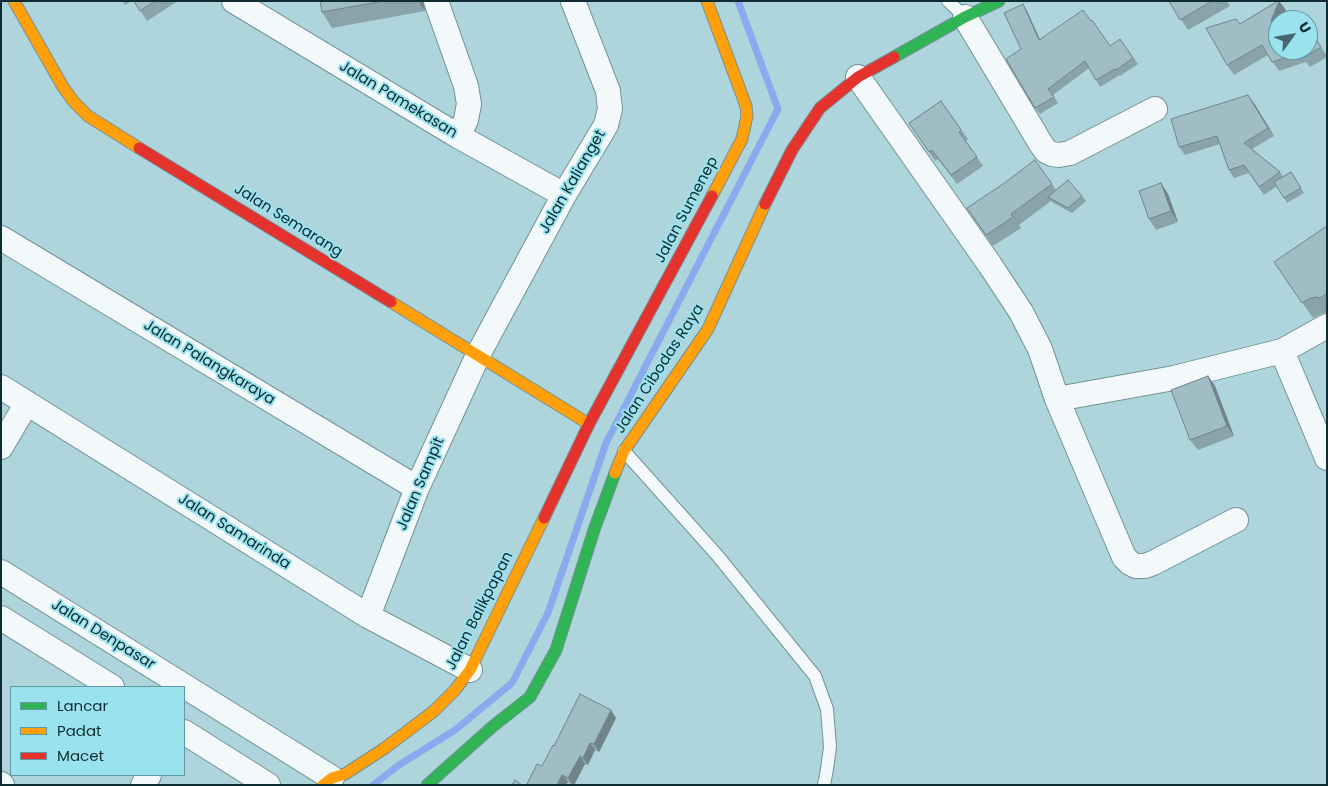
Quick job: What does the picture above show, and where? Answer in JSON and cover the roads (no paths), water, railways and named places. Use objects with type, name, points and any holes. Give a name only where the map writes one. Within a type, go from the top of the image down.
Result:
[{"type":"street","name":"Jalan Semarang","points":[[14,1],[63,88],[88,116],[589,424]]},
{"type":"street","name":"Jalan Pamekasan","points":[[234,1],[458,136],[564,195]]},
{"type":"street","points":[[436,1],[466,86],[469,104],[466,120],[458,136]]},
{"type":"street","name":"Jalan Kalianget","points":[[478,355],[564,195],[606,125],[610,109],[608,91],[573,1]]},
{"type":"street","name":"Jalan Sumenep","points":[[589,424],[742,139],[747,116],[746,106],[708,1]]},
{"type":"street","name":"Jalan Cibodas Raya","points":[[427,785],[530,696],[556,650],[594,530],[624,451],[708,329],[792,150],[820,108],[858,77],[965,17],[999,1]]},
{"type":"street","points":[[965,17],[1041,144],[1052,154],[1070,153],[1155,109]]},
{"type":"street","points":[[858,77],[1021,312],[1040,349],[1057,399],[1124,557],[1136,566],[1145,566],[1236,520]]},
{"type":"street","name":"Jalan Palangkaraya","points":[[1,238],[417,488]]},
{"type":"street","points":[[1057,399],[1174,378],[1282,351],[1327,326]]},
{"type":"street","points":[[1282,351],[1327,458]]},
{"type":"street","name":"Jalan Sampit","points":[[368,616],[417,488],[478,355]]},
{"type":"street","name":"Jalan Samarinda","points":[[1,387],[368,616],[470,670]]},
{"type":"street","points":[[1,446],[27,403]]},
{"type":"street","name":"Jalan Balikpapan","points":[[328,782],[346,774],[434,711],[455,690],[470,670],[589,424]]},
{"type":"street","name":"Jalan Denpasar","points":[[1,572],[179,686]]},
{"type":"street","points":[[1,618],[110,686]]},
{"type":"street","name":"Jalan Denpasar","points":[[185,690],[328,782]]},
{"type":"street","points":[[185,733],[268,785]]},
{"type":"lane","points":[[948,1],[965,17]]},
{"type":"lane","points":[[624,451],[717,555],[815,676],[827,709],[830,747],[824,785]]},
{"type":"waterway","points":[[373,785],[399,765],[455,730],[512,683],[548,613],[606,443],[778,109],[738,1]]}]
